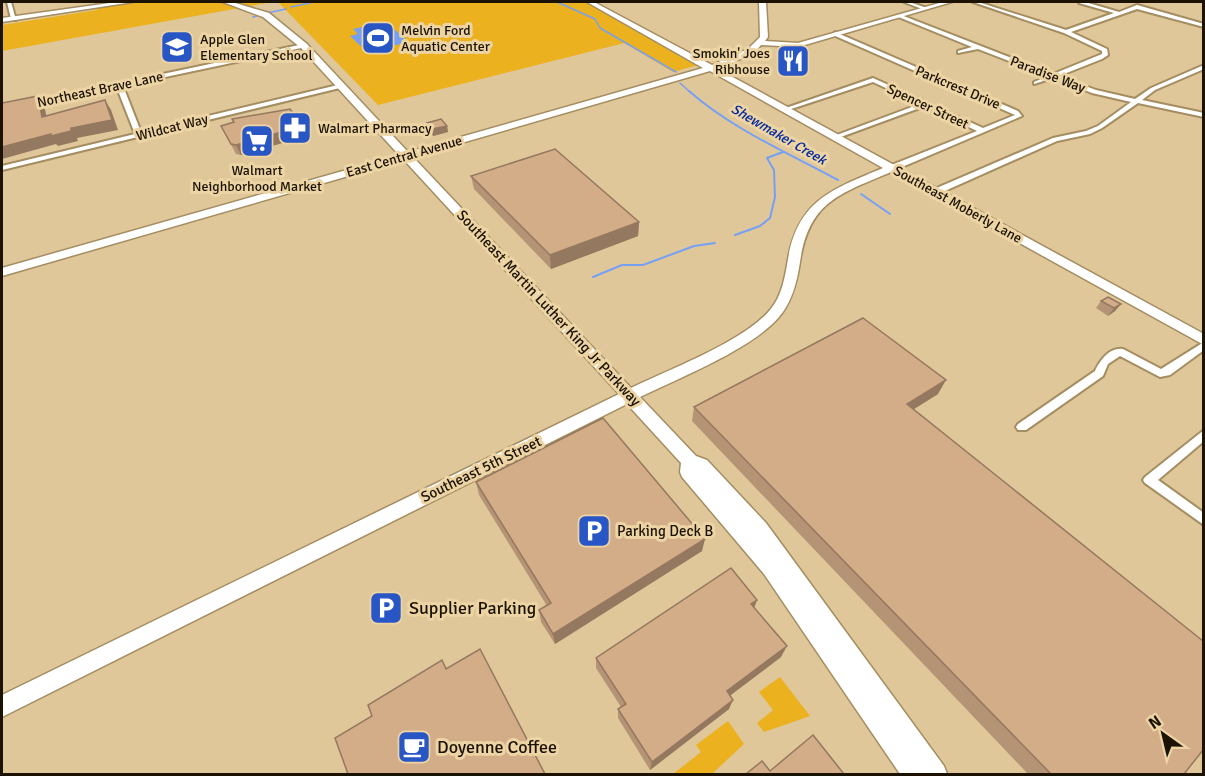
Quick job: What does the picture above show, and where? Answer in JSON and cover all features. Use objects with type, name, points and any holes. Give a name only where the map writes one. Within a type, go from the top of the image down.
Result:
[{"type":"street","points":[[9,2],[14,19]]},
{"type":"street","points":[[2,20],[129,2]]},
{"type":"street","name":"Southeast Martin Luther King Jr Parkway","points":[[226,2],[266,15],[304,46],[690,461],[701,465],[760,529],[936,774]]},
{"type":"street","name":"Southeast Moberly Lane","points":[[590,2],[1203,340]]},
{"type":"street","points":[[762,2],[762,40],[785,45],[798,45],[949,2]]},
{"type":"street","points":[[906,2],[924,8]]},
{"type":"street","points":[[975,2],[1066,32],[1105,50],[1105,55],[1036,83]]},
{"type":"street","points":[[1081,2],[1119,13]]},
{"type":"street","points":[[1066,32],[1119,13],[1144,8],[1203,26]]},
{"type":"street","name":"Paradise Way","points":[[898,16],[1052,76],[1134,102],[1203,115]]},
{"type":"street","name":"Parkcrest Drive","points":[[835,34],[1016,112],[1019,116],[892,168]]},
{"type":"street","name":"East Central Avenue","points":[[2,272],[712,68],[741,57],[762,40]]},
{"type":"street","name":"Northeast Brave Lane","points":[[2,110],[304,46]]},
{"type":"street","points":[[960,52],[977,47]]},
{"type":"street","points":[[935,192],[1055,139],[1088,133],[1153,88],[1203,67]]},
{"type":"street","name":"Spencer Street","points":[[786,109],[873,80],[984,131]]},
{"type":"street","points":[[119,85],[139,135]]},
{"type":"street","name":"Wildcat Way","points":[[2,168],[342,86]]},
{"type":"street","points":[[836,137],[926,104]]},
{"type":"street","name":"Southeast 5th Street","points":[[2,706],[729,347],[767,321],[786,293],[798,236],[809,215],[831,195],[892,168]]},
{"type":"street","points":[[1022,427],[1099,373],[1104,362],[1119,351],[1160,373],[1166,372],[1203,345]]},
{"type":"street","points":[[1203,434],[1149,480],[1203,520]]},
{"type":"street","name":"Southeast Martin Luther King Jr Parkway","points":[[690,461],[688,472],[771,568],[913,774]]},
{"type":"shaded area","points":[[94,2],[272,2],[2,51],[2,25],[97,10]]},
{"type":"shaded area","points":[[278,2],[585,2],[698,65],[673,72],[624,43],[378,105]]},
{"type":"shaded area","points":[[780,677],[810,716],[764,732],[757,723],[773,710],[759,692]]},
{"type":"shaded area","points":[[728,721],[744,744],[712,774],[673,774],[701,752],[696,745]]},
{"type":"water","name":"Melvin Ford Aquatic Center","points":[[386,22],[409,42],[367,52],[350,36],[358,34],[353,29]]},
{"type":"building","points":[[795,51],[805,56],[794,59],[784,54]]},
{"type":"building","points":[[38,96],[42,117],[105,100],[112,120],[71,128],[71,131],[2,147],[2,103]]},
{"type":"building","points":[[290,109],[302,126],[236,145],[231,144],[221,126],[234,122],[232,119]]},
{"type":"building","points":[[441,119],[447,126],[432,129],[427,123]]},
{"type":"building","points":[[555,149],[639,222],[550,255],[471,176]]},
{"type":"building","points":[[1108,297],[1121,304],[1114,308],[1101,301]]},
{"type":"building","points":[[863,318],[946,380],[907,404],[1203,641],[1203,750],[1184,774],[1051,774],[694,407]]},
{"type":"building","name":"Parking Deck B","points":[[603,418],[705,539],[553,634],[539,610],[551,603],[476,482]]},
{"type":"building","points":[[731,568],[757,600],[751,604],[787,646],[727,691],[733,700],[652,762],[618,709],[626,704],[596,658]]},
{"type":"building","points":[[480,649],[545,774],[348,774],[335,738],[372,716],[368,705],[442,660],[446,669]]},
{"type":"building","points":[[813,735],[844,774],[746,774],[762,761],[770,771]]},
{"type":"waterway","points":[[291,7],[314,2]]},
{"type":"waterway","name":"Shewmaker Creek","points":[[557,2],[595,19],[600,28],[676,72]]},
{"type":"waterway","points":[[267,13],[286,9]]},
{"type":"waterway","points":[[253,17],[257,16]]},
{"type":"waterway","name":"Shewmaker Creek","points":[[680,83],[691,93]]},
{"type":"waterway","name":"Shewmaker Creek","points":[[689,91],[742,129],[838,180]]},
{"type":"waterway","points":[[735,235],[760,226],[770,218],[775,197],[774,170],[767,158],[783,152]]},
{"type":"waterway","name":"Shewmaker Creek","points":[[861,194],[890,214]]},
{"type":"waterway","points":[[593,277],[622,265],[643,265],[694,246],[715,243]]},
{"type":"place","name":"Melvin Ford Aquatic Center","points":[[378,38]]},
{"type":"place","name":"Apple Glen Elementary School","points":[[177,47]]},
{"type":"place","name":"Smokin' Joes Ribhouse","points":[[793,61]]},
{"type":"place","name":"Walmart Pharmacy","points":[[295,128]]},
{"type":"place","name":"Walmart Neighborhood Market","points":[[257,141]]},
{"type":"place","name":"Parking Deck B","points":[[594,531]]},
{"type":"place","name":"Supplier Parking","points":[[386,608]]},
{"type":"place","name":"Doyenne Coffee","points":[[414,747]]}]
